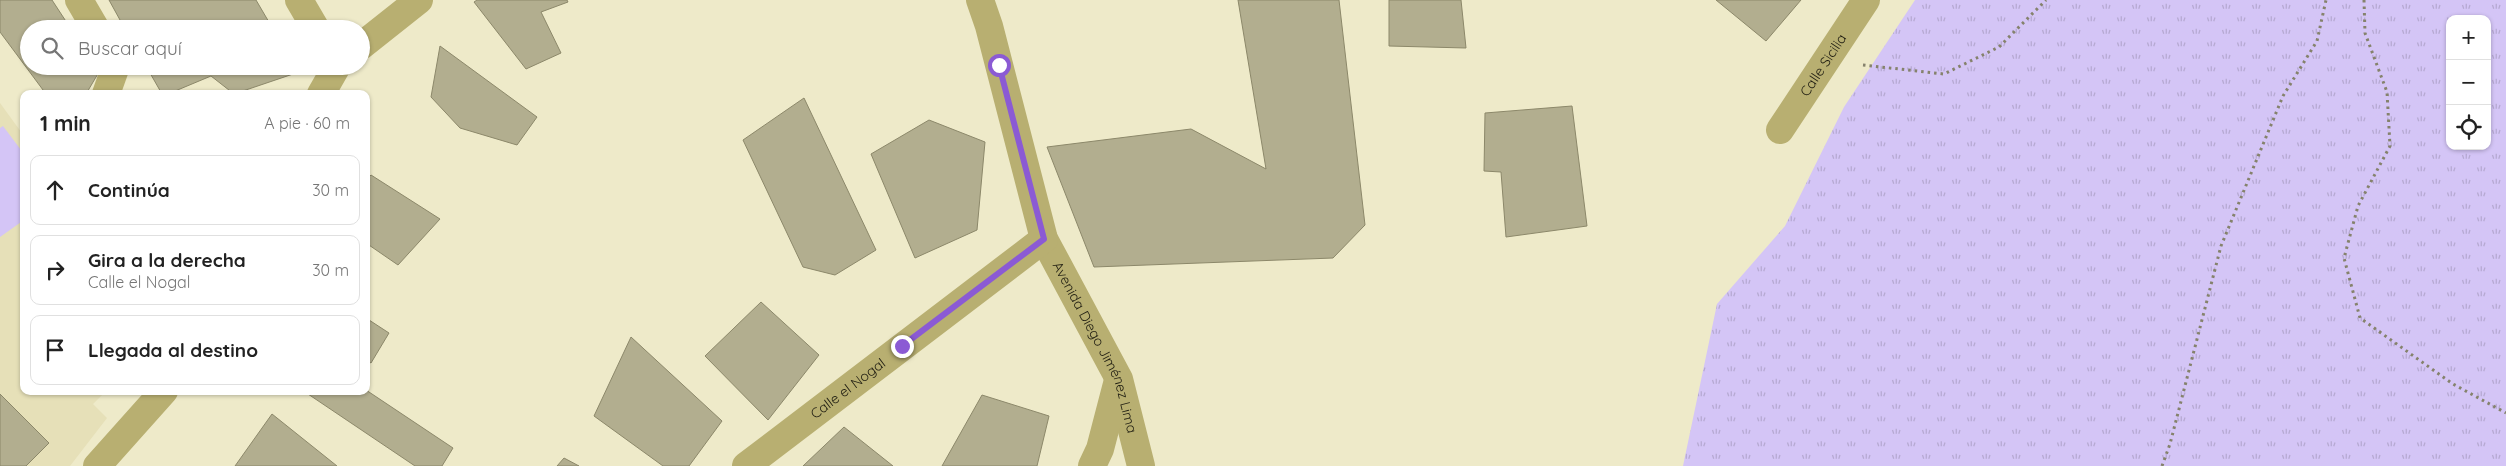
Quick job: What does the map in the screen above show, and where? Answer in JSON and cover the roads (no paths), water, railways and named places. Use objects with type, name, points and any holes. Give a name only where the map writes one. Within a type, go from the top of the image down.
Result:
[{"type":"street","points":[[79,0],[91,20]]},
{"type":"street","points":[[299,0],[311,20]]},
{"type":"street","points":[[370,39],[419,0]]},
{"type":"street","name":"Avenida Diego Jiménez Lima","points":[[980,0],[989,26],[1044,239],[1118,379],[1141,466]]},
{"type":"street","name":"Calle Sicilia","points":[[1780,130],[1866,0]]},
{"type":"street","points":[[107,90],[113,75]]},
{"type":"street","points":[[323,90],[332,75]]},
{"type":"street","name":"Calle el Nogal","points":[[746,466],[1044,239]]},
{"type":"street","points":[[1092,466],[1100,449],[1118,379]]},
{"type":"street","points":[[97,466],[160,395]]}]
